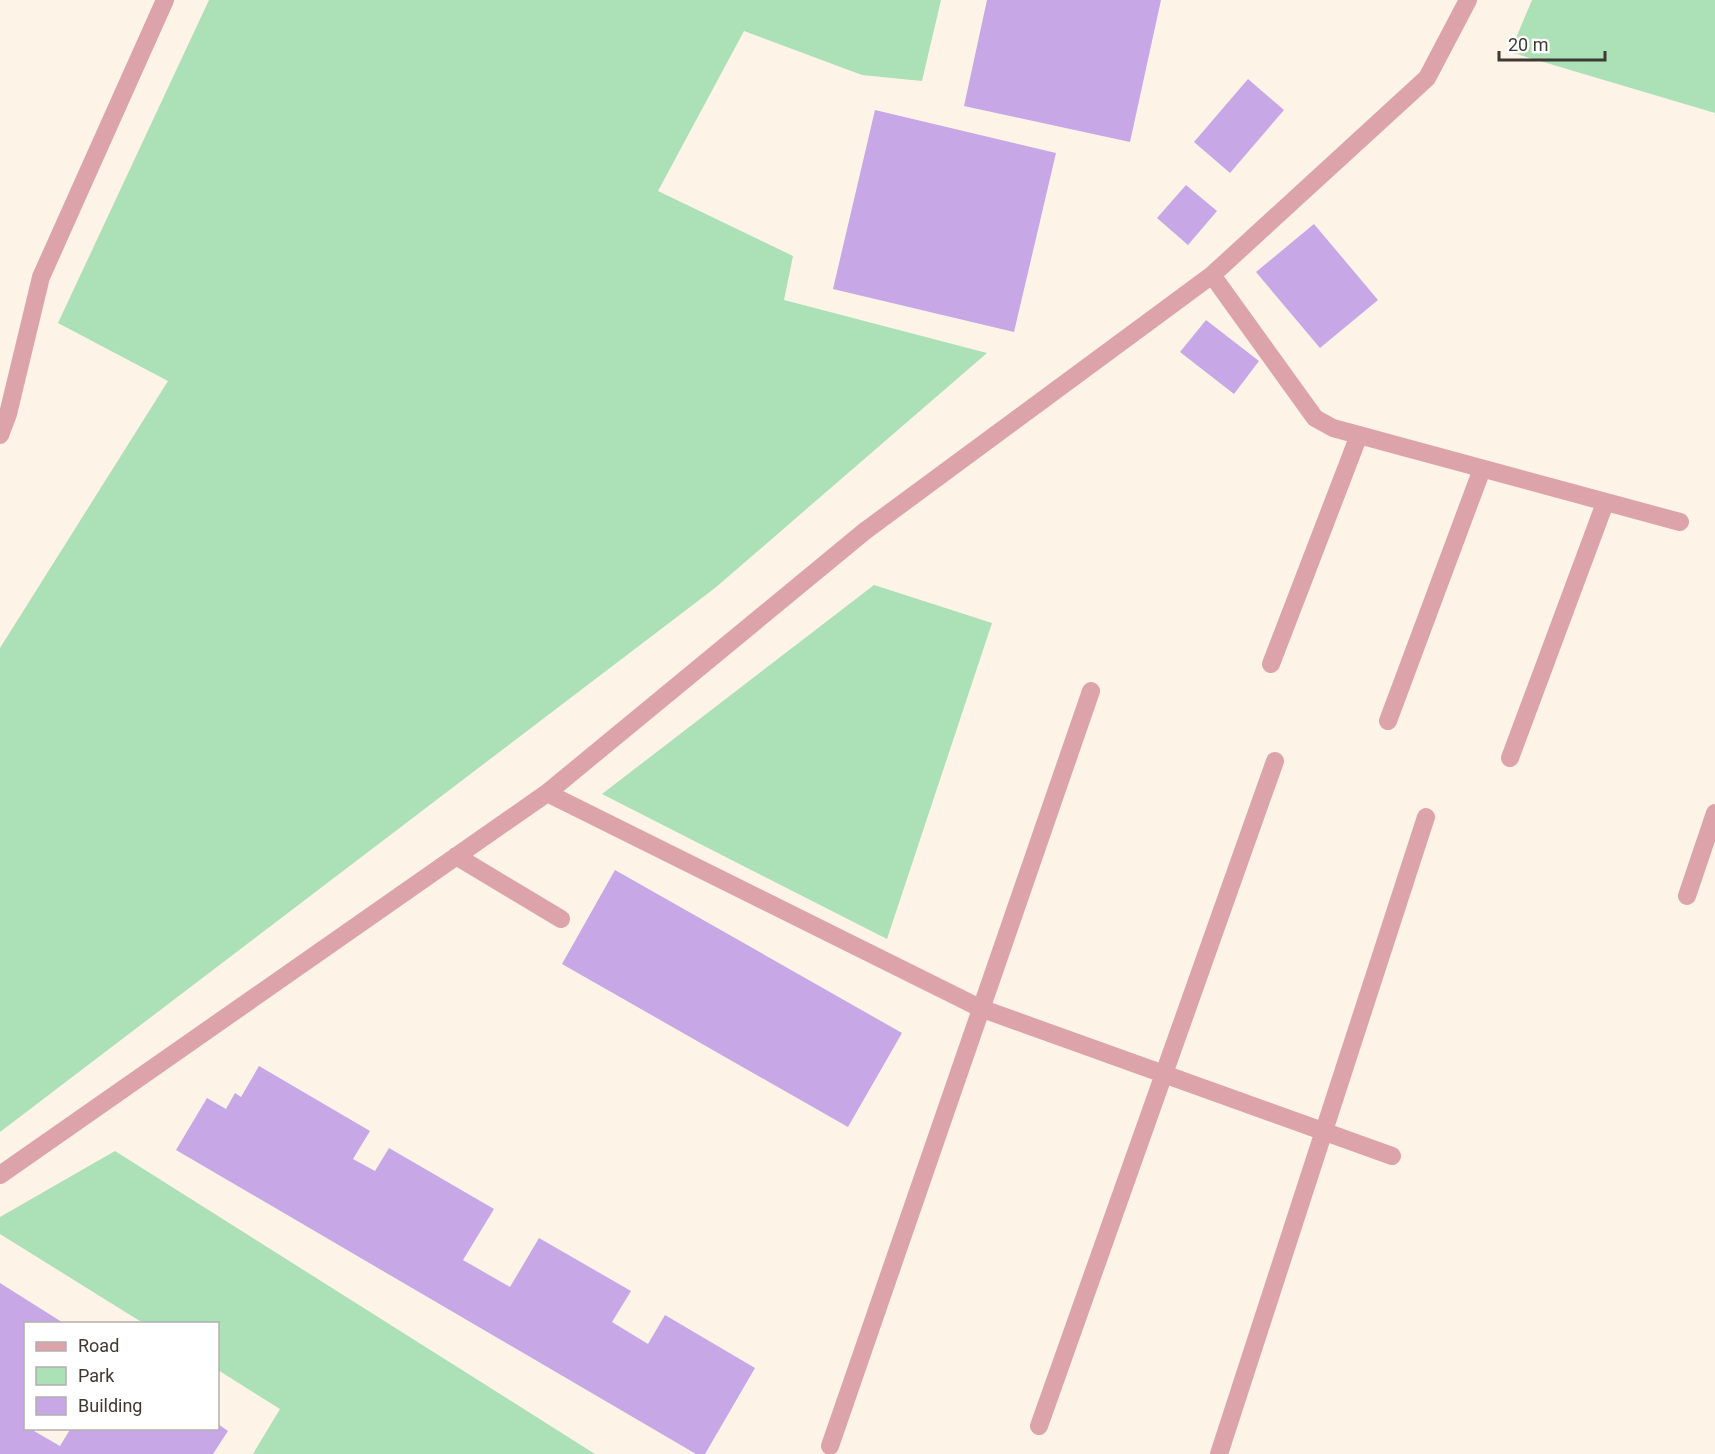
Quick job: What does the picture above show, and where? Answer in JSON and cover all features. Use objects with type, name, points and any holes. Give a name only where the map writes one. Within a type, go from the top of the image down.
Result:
[{"type":"street","points":[[0,435],[8,414],[41,277],[165,0]]},
{"type":"street","points":[[0,1175],[547,793],[865,531],[1212,275],[1427,78],[1468,0]]},
{"type":"street","points":[[1212,275],[1315,418],[1333,428],[1680,522]]},
{"type":"street","points":[[1271,664],[1359,435]]},
{"type":"street","points":[[1388,721],[1482,469]]},
{"type":"street","points":[[1510,758],[1605,502]]},
{"type":"street","points":[[830,1446],[1091,691]]},
{"type":"street","points":[[1040,1426],[1275,761]]},
{"type":"street","points":[[547,793],[980,1008],[1392,1156]]},
{"type":"street","points":[[1687,896],[1715,813]]},
{"type":"street","points":[[1219,1454],[1426,817]]},
{"type":"street","points":[[456,856],[561,919]]},
{"type":"green space","points":[[209,0],[941,0],[922,81],[862,75],[744,31],[658,191],[793,256],[784,300],[987,353],[715,588],[0,1132],[0,648],[168,381],[58,323]]},
{"type":"green space","points":[[1532,0],[1715,0],[1715,113],[1510,52]]},
{"type":"green space","points":[[874,585],[992,623],[887,939],[602,794]]},
{"type":"green space","points":[[115,1151],[595,1454],[253,1454],[280,1409],[219,1371],[219,1322],[141,1322],[0,1234],[0,1217]]},
{"type":"building","points":[[987,0],[1161,0],[1130,142],[964,106]]},
{"type":"building","points":[[1248,79],[1284,110],[1230,173],[1194,142]]},
{"type":"building","points":[[875,110],[1056,153],[1014,332],[833,289]]},
{"type":"building","points":[[1186,185],[1217,211],[1188,245],[1157,218]]},
{"type":"building","points":[[1314,224],[1378,300],[1320,348],[1256,272]]},
{"type":"building","points":[[1206,320],[1259,361],[1234,394],[1180,352]]},
{"type":"building","points":[[615,870],[902,1033],[848,1127],[562,964]]},
{"type":"building","points":[[259,1066],[370,1131],[353,1159],[375,1171],[389,1148],[494,1209],[463,1260],[510,1287],[539,1238],[631,1291],[612,1322],[648,1344],[665,1315],[755,1368],[705,1454],[696,1454],[176,1150],[207,1098],[226,1109],[235,1093],[241,1097]]},
{"type":"building","points":[[0,1283],[62,1322],[24,1322],[24,1430],[34,1430],[60,1446],[70,1430],[219,1430],[219,1425],[228,1431],[213,1454],[0,1454]]}]
